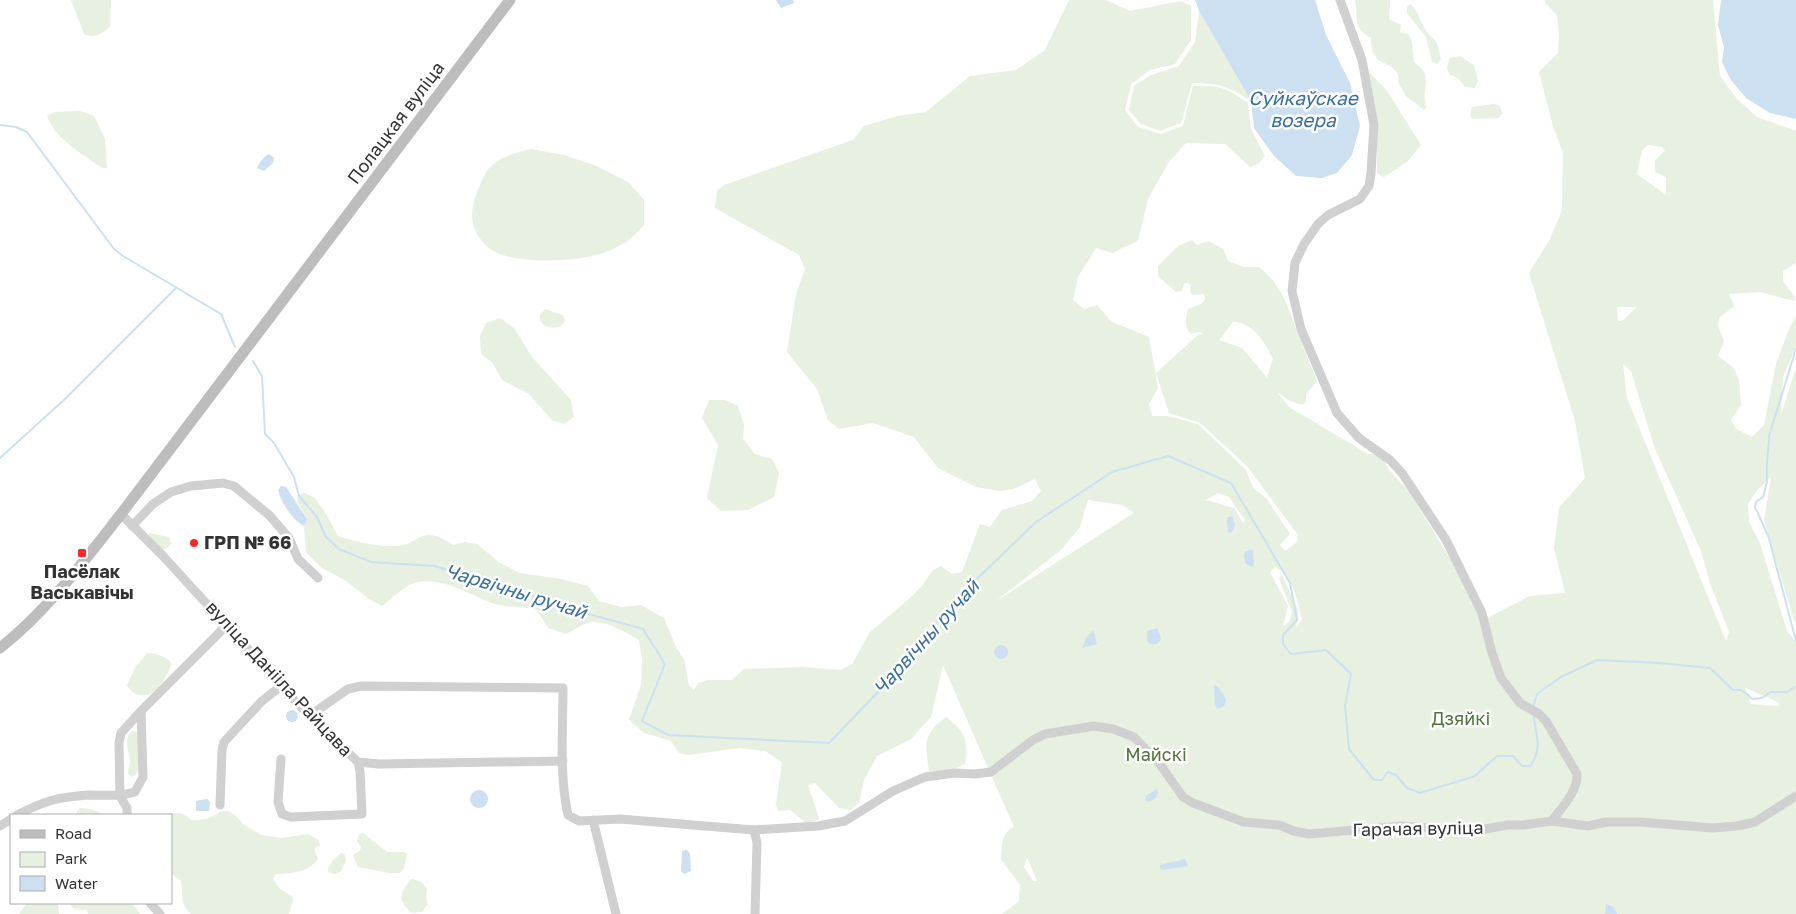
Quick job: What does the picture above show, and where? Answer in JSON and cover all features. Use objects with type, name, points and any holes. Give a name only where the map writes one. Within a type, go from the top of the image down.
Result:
[{"type":"main road","name":"Полацкая вуліца","points":[[0,648],[42,609],[121,514],[510,0]]},
{"type":"street","points":[[1340,0],[1362,60],[1374,125],[1371,173],[1369,186],[1360,199],[1328,215],[1318,224],[1304,244],[1295,263],[1292,291],[1301,329],[1337,413],[1359,438],[1390,460],[1402,473],[1446,540],[1482,613],[1492,653],[1501,678],[1520,703],[1546,720],[1577,774],[1578,782],[1552,822]]},
{"type":"street","points":[[132,526],[153,504],[171,492],[191,486],[223,483],[234,486],[269,514],[289,538],[298,559],[318,578]]},
{"type":"street","name":"вуліца Данііла Райцава","points":[[121,514],[163,556],[309,716],[358,762],[379,764],[563,761]]},
{"type":"street","points":[[127,814],[120,796],[119,743],[121,733],[227,625]]},
{"type":"street","points":[[220,805],[224,742],[262,701],[281,686]]},
{"type":"street","points":[[309,716],[348,690],[361,686],[563,688],[563,761],[565,801],[568,815],[579,821],[628,820],[754,830],[757,844],[755,914]]},
{"type":"street","points":[[19,814],[42,802],[58,798],[89,795],[120,796],[135,792],[143,778],[141,711]]},
{"type":"street","name":"Гарачая вуліца","points":[[754,830],[818,826],[845,821],[893,790],[926,777],[955,773],[975,774],[991,772],[1033,740],[1045,734],[1094,726],[1113,729],[1134,737],[1160,763],[1183,797],[1244,822],[1279,825],[1309,834],[1401,826],[1473,831],[1508,825],[1552,822],[1588,826],[1606,822],[1640,822],[1713,828],[1755,822],[1796,796]]},
{"type":"street","points":[[281,759],[278,802],[282,814],[291,817],[352,816],[362,814],[358,762]]},
{"type":"street","points":[[593,820],[616,914]]},
{"type":"street","points":[[151,904],[160,914]]},
{"type":"green space","points":[[71,0],[111,0],[110,27],[95,36],[84,34]]},
{"type":"green space","points":[[1069,0],[1106,0],[1130,11],[1181,1],[1191,6],[1191,40],[1175,64],[1150,70],[1131,84],[1125,110],[1138,127],[1161,134],[1183,126],[1193,86],[1223,88],[1248,103],[1251,129],[1265,156],[1258,164],[1250,167],[1225,144],[1186,143],[1168,163],[1148,199],[1138,241],[1112,253],[1096,248],[1078,277],[1073,300],[1084,309],[1097,305],[1112,322],[1149,337],[1158,388],[1149,404],[1152,416],[1168,416],[1198,424],[1246,470],[1253,488],[1266,498],[1290,534],[1280,545],[1285,551],[1297,542],[1298,535],[1247,466],[1200,423],[1169,413],[1156,373],[1199,334],[1203,334],[1199,332],[1191,334],[1186,322],[1188,309],[1201,304],[1205,300],[1204,294],[1192,295],[1190,291],[1191,286],[1188,283],[1184,283],[1182,291],[1176,292],[1158,276],[1158,266],[1178,246],[1192,240],[1197,245],[1209,241],[1223,249],[1228,261],[1243,267],[1259,267],[1272,279],[1284,298],[1317,381],[1306,394],[1306,402],[1302,405],[1288,400],[1277,392],[1289,407],[1368,454],[1374,454],[1384,460],[1389,470],[1408,490],[1462,578],[1476,609],[1489,617],[1530,596],[1565,593],[1554,548],[1559,508],[1585,478],[1575,421],[1529,273],[1550,239],[1562,210],[1563,153],[1553,126],[1539,72],[1558,53],[1557,15],[1546,4],[1545,0],[1713,0],[1720,76],[1737,99],[1757,117],[1796,131],[1796,263],[1783,271],[1783,281],[1794,296],[1795,301],[1760,292],[1729,294],[1734,306],[1719,318],[1718,326],[1724,341],[1718,356],[1733,367],[1739,380],[1741,405],[1731,420],[1736,429],[1752,437],[1764,425],[1776,364],[1796,316],[1796,347],[1783,377],[1781,415],[1796,367],[1796,627],[1764,520],[1771,477],[1758,489],[1748,504],[1749,522],[1760,543],[1787,631],[1796,642],[1796,914],[1002,914],[1019,901],[1020,885],[1001,859],[1004,836],[1014,827],[943,665],[931,717],[911,739],[877,756],[864,780],[859,803],[850,810],[839,808],[815,783],[808,785],[819,818],[818,820],[806,823],[790,810],[779,811],[776,805],[782,762],[765,751],[739,748],[689,755],[679,753],[671,741],[644,733],[629,720],[641,685],[642,660],[639,640],[628,634],[604,623],[591,622],[581,625],[566,634],[548,628],[537,610],[495,604],[447,584],[437,582],[413,583],[382,606],[369,599],[346,581],[322,568],[306,552],[304,526],[307,519],[297,501],[298,495],[304,493],[315,498],[338,536],[362,543],[388,546],[404,545],[427,535],[436,536],[453,545],[465,542],[477,544],[500,563],[520,573],[561,579],[588,586],[599,601],[621,607],[641,605],[664,618],[676,647],[684,659],[689,686],[694,690],[698,683],[709,680],[732,680],[744,669],[802,667],[841,670],[852,664],[870,632],[909,599],[922,586],[933,570],[941,566],[952,574],[962,572],[980,524],[990,527],[1002,510],[1032,501],[1041,491],[1035,479],[1013,489],[1000,491],[976,487],[938,468],[914,437],[873,423],[839,429],[828,420],[817,389],[787,352],[796,294],[805,269],[799,255],[715,208],[717,191],[724,185],[853,140],[864,126],[897,116],[926,112],[970,76],[1016,70],[1045,50]],"holes":[[[1649,145],[1662,147],[1665,151],[1655,160],[1655,172],[1666,177],[1666,195],[1637,174],[1642,150]],[[1617,307],[1636,307],[1622,321],[1618,321]],[[1233,322],[1253,329],[1266,346],[1273,359],[1268,379],[1242,348],[1219,340]],[[1623,364],[1631,371],[1654,446],[1701,551],[1710,583],[1729,632],[1726,641],[1627,398]],[[1218,493],[1229,497],[1245,520],[1243,523],[1234,508],[1206,500]],[[1088,500],[1122,505],[1134,513],[996,601],[1061,550],[1080,527]],[[1275,567],[1286,576],[1296,597],[1302,619],[1296,628],[1298,610],[1282,575],[1279,578],[1292,612],[1289,622],[1283,626],[1288,606],[1270,572]],[[1745,688],[1780,704],[1778,706],[1751,704]],[[1027,857],[1037,881],[1033,881],[1024,867]]]},
{"type":"green space","points":[[1355,0],[1390,0],[1389,19],[1401,25],[1400,32],[1408,34],[1412,42],[1414,62],[1425,74],[1425,101],[1427,106],[1424,110],[1406,96],[1399,84],[1398,74],[1392,67],[1378,60],[1372,51],[1371,38],[1358,26]]},
{"type":"green space","points":[[1410,4],[1427,32],[1436,42],[1441,60],[1437,64],[1432,62],[1426,37],[1407,13],[1407,7]]},
{"type":"green space","points":[[1199,11],[1251,101],[1223,86],[1192,83],[1181,123],[1160,131],[1141,124],[1129,110],[1134,86],[1151,75],[1179,66],[1195,42]]},
{"type":"green space","points":[[1460,56],[1474,65],[1478,81],[1475,88],[1465,87],[1458,78],[1449,74],[1447,67],[1450,58]]},
{"type":"green space","points":[[1367,70],[1387,91],[1421,145],[1408,161],[1384,177],[1377,173],[1377,124]]},
{"type":"green space","points":[[1494,104],[1500,106],[1502,114],[1499,118],[1472,119],[1470,114],[1472,107]]},
{"type":"green space","points":[[80,111],[94,116],[105,139],[107,168],[102,168],[71,146],[51,125],[47,116],[54,112]]},
{"type":"green space","points":[[531,149],[564,155],[594,165],[628,182],[644,200],[644,225],[624,244],[597,255],[582,258],[530,260],[499,254],[489,248],[477,234],[472,218],[472,209],[477,192],[486,173],[495,163],[509,155]]},
{"type":"green space","points":[[545,309],[563,315],[565,321],[560,327],[552,328],[541,322],[540,314]]},
{"type":"green space","points":[[500,318],[514,328],[532,357],[571,400],[574,417],[564,424],[552,420],[529,394],[502,380],[492,362],[481,354],[480,336],[486,323]]},
{"type":"green space","points":[[709,400],[725,400],[738,406],[744,425],[743,439],[755,454],[772,459],[779,473],[774,497],[748,510],[721,511],[707,498],[718,445],[702,418]]},
{"type":"green space","points":[[149,533],[169,537],[171,544],[163,549],[158,547],[149,536]]},
{"type":"green space","points":[[147,653],[167,658],[171,663],[164,680],[157,689],[150,694],[140,695],[136,694],[127,685],[135,668]]},
{"type":"green space","points":[[946,717],[958,727],[964,737],[966,743],[965,764],[946,772],[929,771],[927,741],[933,729]]},
{"type":"green space","points":[[132,731],[137,732],[139,736],[138,769],[132,777],[128,773],[130,760],[127,738]]},
{"type":"green space","points":[[80,808],[91,809],[103,814],[77,814]]},
{"type":"green space","points":[[221,811],[228,811],[243,824],[261,835],[282,838],[308,834],[318,840],[320,845],[314,849],[318,859],[314,864],[305,870],[276,874],[273,879],[279,888],[292,896],[293,900],[289,914],[191,914],[184,905],[181,881],[172,874],[172,814],[170,814],[178,813],[191,820],[200,820]]},
{"type":"green space","points":[[363,833],[387,852],[404,852],[407,854],[404,868],[400,873],[389,873],[358,867],[353,856],[360,851],[361,847],[357,841],[359,834]]},
{"type":"green space","points":[[341,853],[345,854],[346,861],[341,871],[335,874],[328,872],[333,860]]},
{"type":"green space","points":[[413,879],[421,882],[427,888],[426,898],[428,903],[422,912],[412,913],[405,906],[401,897],[410,880]]},
{"type":"green space","points":[[58,904],[59,914],[19,914],[26,905]]},
{"type":"green space","points":[[69,904],[133,904],[140,914],[88,914],[87,910],[74,909]]},
{"type":"water","points":[[776,0],[793,0],[794,3],[781,8]]},
{"type":"water","name":"Суйкаўскае возера","points":[[1195,0],[1315,0],[1326,35],[1350,83],[1360,126],[1352,155],[1337,173],[1322,178],[1296,176],[1274,156],[1254,128],[1251,101],[1199,11]]},
{"type":"water","points":[[1721,0],[1796,0],[1796,119],[1770,113],[1746,98],[1731,80],[1722,62],[1724,47],[1718,25]]},
{"type":"water","points":[[269,154],[274,158],[273,163],[264,171],[257,168],[265,156]]},
{"type":"water","points":[[281,486],[286,487],[307,519],[304,526],[292,516],[285,505],[278,490]]},
{"type":"water","points":[[1232,516],[1235,525],[1230,533],[1228,532],[1227,520],[1228,517]]},
{"type":"water","points":[[1253,550],[1254,565],[1252,567],[1246,564],[1244,557],[1245,551]]},
{"type":"water","points":[[1157,628],[1161,638],[1157,644],[1150,644],[1147,641],[1147,631]]},
{"type":"water","points":[[1093,630],[1097,644],[1082,648],[1086,638]]},
{"type":"water","points":[[1001,645],[1006,647],[1008,652],[1006,657],[1001,659],[996,657],[994,652],[996,647]]},
{"type":"water","points":[[1214,684],[1225,697],[1225,705],[1218,709],[1215,705]]},
{"type":"water","points":[[292,710],[298,716],[292,722],[286,716]]},
{"type":"water","points":[[1157,789],[1156,798],[1150,802],[1145,800],[1146,796]]},
{"type":"water","points":[[479,790],[485,793],[488,799],[485,805],[479,808],[473,805],[470,799],[473,793]]},
{"type":"water","points":[[207,799],[210,802],[209,811],[196,811],[196,801]]},
{"type":"water","points":[[687,850],[690,854],[691,871],[684,874],[681,871],[682,851]]},
{"type":"water","points":[[1185,859],[1188,866],[1163,870],[1160,868],[1160,865]]},
{"type":"water","points":[[1606,904],[1614,907],[1617,914],[1605,914]]},
{"type":"waterway","points":[[0,125],[16,127],[27,132],[114,249],[221,314],[235,347]]},
{"type":"waterway","points":[[0,458],[66,398],[176,288]]},
{"type":"waterway","name":"Чарвічны ручай","points":[[1796,349],[1769,436],[1767,482],[1763,497],[1756,502],[1755,507],[1769,538],[1796,641]]},
{"type":"waterway","name":"Чарвічны ручай","points":[[253,361],[262,376],[265,434],[274,443],[294,477],[299,496],[317,517],[326,537],[339,549],[371,562],[434,566],[494,583],[574,610],[643,629],[665,664],[642,721],[668,735],[829,743],[900,669],[950,605],[1036,522],[1112,472],[1168,456],[1231,483],[1290,583],[1297,620],[1283,635],[1283,644],[1291,654],[1326,650],[1351,674],[1345,706],[1349,749],[1374,780],[1382,780],[1388,772],[1396,775],[1407,788],[1420,793],[1475,776],[1497,756],[1513,756],[1522,766],[1530,766],[1534,760],[1537,748],[1537,734],[1533,714]]},
{"type":"waterway","name":"Чарвічны ручай","points":[[1533,707],[1537,694],[1561,677],[1597,660],[1710,668],[1733,690],[1740,690],[1752,699],[1762,698],[1771,692],[1787,692],[1796,686]]},
{"type":"place","name":"ГРП № 66","points":[[194,543]]},
{"type":"place","name":"Пасёлак Васькавічы","points":[[82,553]]},
{"type":"park label","name":"Дзяйкі","points":[[1461,719]]},
{"type":"park label","name":"Майскі","points":[[1156,755]]}]
